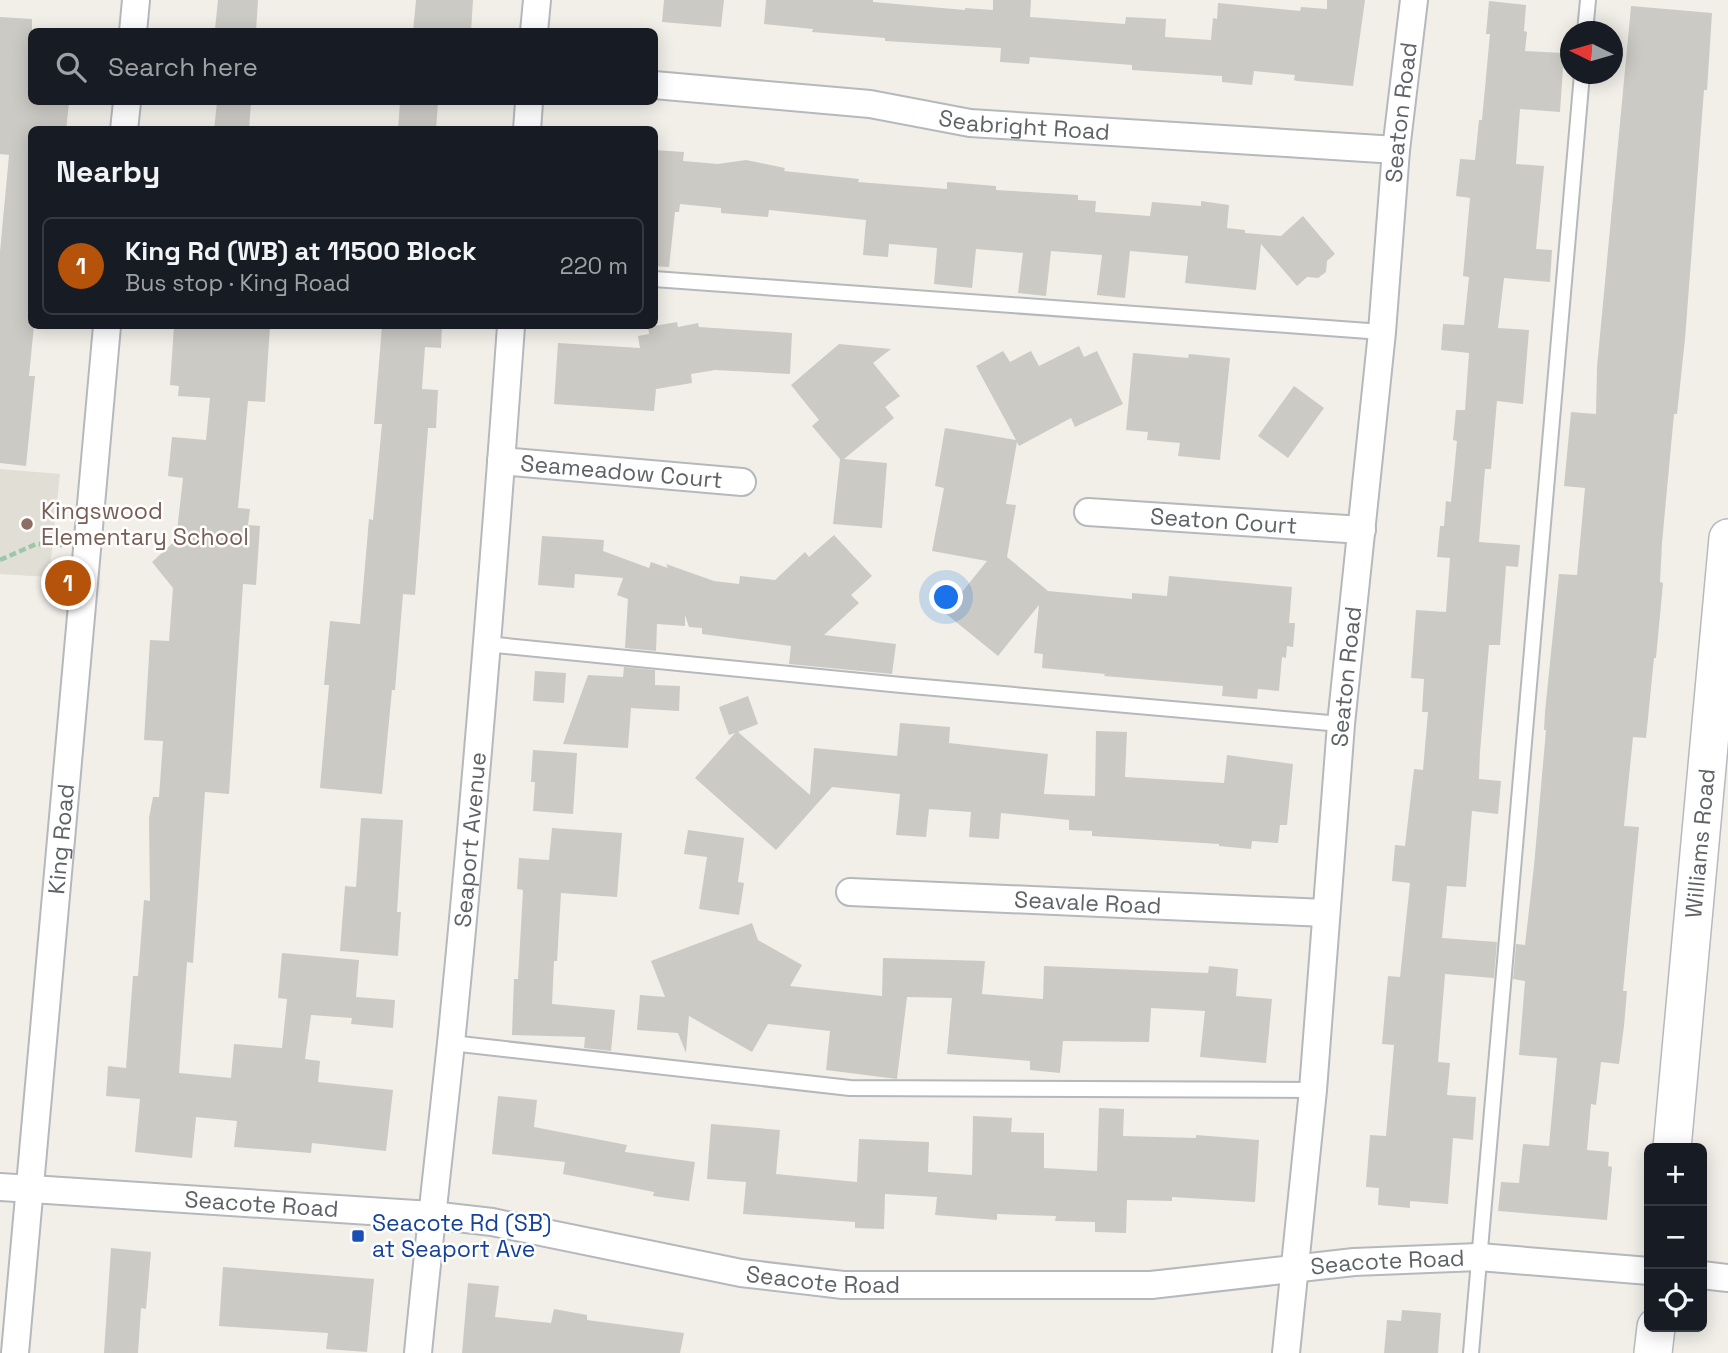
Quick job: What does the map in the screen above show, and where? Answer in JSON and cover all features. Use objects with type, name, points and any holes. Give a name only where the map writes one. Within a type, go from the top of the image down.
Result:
[{"type":"street","points":[[133,28],[136,0]]},
{"type":"street","points":[[534,28],[537,0]]},
{"type":"street","name":"Seaton Road","points":[[1286,1353],[1313,1090],[1341,724],[1382,332],[1396,150],[1414,0]]},
{"type":"street","name":"Seabright Road","points":[[658,85],[870,104],[971,122],[1396,150]]},
{"type":"street","points":[[124,126],[127,105]]},
{"type":"street","points":[[527,126],[529,105]]},
{"type":"street","name":"King Road","points":[[15,1353],[107,329]]},
{"type":"street","name":"Seaport Avenue","points":[[418,1353],[430,1215],[451,1043],[512,329]]},
{"type":"street","name":"Seameadow Court","points":[[502,461],[742,482]]},
{"type":"street","name":"Seaton Court","points":[[1087,512],[1362,530]]},
{"type":"street","name":"Williams Road","points":[[1672,1143],[1728,538]]},
{"type":"street","name":"Seavale Road","points":[[850,892],[1325,913]]},
{"type":"street","name":"Seacote Road","points":[[0,1187],[430,1215],[492,1222],[741,1273],[843,1285],[1151,1285],[1354,1262],[1479,1257],[1644,1271]]},
{"type":"street","points":[[1707,1276],[1728,1278]]},
{"type":"street","points":[[1653,1353],[1655,1332]]},
{"type":"lane","points":[[1586,21],[1588,0]]},
{"type":"lane","points":[[1471,1353],[1581,84]]},
{"type":"lane","points":[[658,279],[1382,332]]},
{"type":"lane","points":[[486,644],[887,684],[1341,724]]},
{"type":"lane","points":[[451,1043],[850,1088],[1313,1090]]},
{"type":"path","points":[[0,560],[36,544],[87,547]]},
{"type":"shaded area","name":"Kingswood Elementary School","points":[[0,469],[60,474],[49,577],[0,574]]},
{"type":"building","points":[[218,0],[258,0],[256,28],[215,28]]},
{"type":"building","points":[[416,0],[473,0],[471,28],[413,28]]},
{"type":"building","points":[[664,0],[724,0],[721,27],[662,22]]},
{"type":"building","points":[[766,0],[873,0],[965,10],[993,10],[993,0],[1031,0],[1030,17],[1125,24],[1126,17],[1166,19],[1165,37],[1211,40],[1213,18],[1217,19],[1218,3],[1300,11],[1301,7],[1327,9],[1327,0],[1365,0],[1353,86],[1297,81],[1294,80],[1295,75],[1254,71],[1252,85],[1222,82],[1222,76],[1132,70],[1132,65],[1030,57],[1029,64],[1000,62],[1001,48],[885,41],[885,38],[812,32],[813,29],[764,24]]},
{"type":"building","points":[[1489,1],[1526,5],[1525,51],[1560,53],[1560,112],[1520,109],[1516,164],[1544,166],[1536,249],[1552,250],[1550,282],[1504,278],[1498,328],[1529,330],[1523,404],[1497,401],[1491,469],[1485,469],[1479,542],[1520,545],[1518,567],[1506,566],[1500,645],[1489,645],[1480,752],[1479,779],[1501,781],[1498,814],[1472,811],[1466,887],[1447,886],[1442,938],[1497,942],[1494,978],[1445,974],[1438,1062],[1450,1063],[1447,1095],[1476,1097],[1473,1140],[1453,1138],[1448,1204],[1410,1201],[1410,1208],[1378,1205],[1379,1188],[1366,1187],[1370,1135],[1386,1136],[1394,1045],[1382,1044],[1388,976],[1400,977],[1410,883],[1392,881],[1395,845],[1405,846],[1414,769],[1423,770],[1428,712],[1422,712],[1424,679],[1411,678],[1416,610],[1446,612],[1450,558],[1437,557],[1446,501],[1451,502],[1457,441],[1453,440],[1456,410],[1465,410],[1469,353],[1441,350],[1443,324],[1464,325],[1469,277],[1463,276],[1470,198],[1456,196],[1460,159],[1475,160],[1479,120],[1482,120],[1490,34],[1486,34]]},
{"type":"building","points":[[1631,6],[1712,13],[1685,339],[1677,414],[1674,414],[1662,543],[1660,582],[1663,583],[1656,658],[1646,738],[1633,737],[1624,826],[1639,827],[1623,991],[1627,991],[1624,1026],[1619,1064],[1601,1062],[1596,1105],[1591,1104],[1587,1150],[1609,1152],[1608,1166],[1612,1167],[1607,1220],[1498,1211],[1501,1182],[1519,1183],[1523,1144],[1549,1146],[1557,1058],[1519,1055],[1525,981],[1513,979],[1516,944],[1525,945],[1534,866],[1546,730],[1545,712],[1559,574],[1577,575],[1585,488],[1564,486],[1571,412],[1596,414],[1597,367]]},
{"type":"building","points":[[0,17],[32,19],[32,28],[28,28],[28,105],[69,105],[66,126],[28,126],[28,329],[34,329],[29,376],[35,376],[26,466],[0,463],[0,252],[9,155],[0,154]]},
{"type":"building","points":[[217,105],[251,105],[249,126],[214,126]]},
{"type":"building","points":[[400,105],[438,105],[436,126],[398,126]]},
{"type":"building","points":[[658,150],[684,152],[683,161],[718,164],[746,160],[785,168],[784,171],[859,179],[858,182],[947,189],[947,182],[996,186],[996,190],[1078,195],[1078,200],[1096,201],[1095,212],[1150,216],[1152,202],[1201,206],[1201,201],[1229,205],[1227,228],[1245,230],[1245,233],[1281,236],[1303,216],[1335,254],[1327,261],[1326,272],[1318,278],[1307,277],[1297,286],[1261,244],[1256,290],[1185,283],[1188,256],[1130,251],[1125,298],[1097,295],[1102,255],[1051,251],[1046,296],[1018,293],[1023,253],[976,249],[972,288],[934,284],[937,248],[889,244],[888,257],[863,255],[866,220],[769,210],[768,217],[721,213],[721,208],[680,204],[679,212],[675,212],[669,267],[658,266]]},
{"type":"building","points":[[677,322],[678,327],[698,323],[699,327],[792,333],[790,374],[715,370],[691,374],[692,383],[656,389],[654,411],[554,404],[558,343],[640,348],[638,336],[649,334],[648,329],[658,329],[658,325]]},
{"type":"building","points":[[174,329],[270,329],[265,402],[248,401],[238,508],[250,509],[248,525],[260,526],[256,585],[243,584],[229,794],[205,792],[193,963],[187,962],[179,1073],[231,1078],[234,1044],[282,1048],[287,999],[278,998],[282,953],[359,960],[356,997],[395,1000],[393,1028],[351,1024],[352,1018],[311,1015],[305,1059],[320,1061],[318,1082],[393,1090],[386,1151],[312,1143],[311,1153],[234,1147],[237,1121],[196,1117],[192,1158],[135,1152],[140,1099],[106,1096],[108,1066],[126,1068],[133,976],[138,976],[144,900],[150,901],[149,818],[153,797],[159,797],[163,741],[144,740],[150,640],[169,641],[173,588],[152,562],[176,540],[183,478],[168,476],[172,437],[206,440],[210,398],[178,396],[179,386],[170,385]]},
{"type":"building","points":[[382,329],[442,329],[441,348],[425,347],[422,389],[438,390],[436,428],[428,428],[415,595],[403,594],[382,794],[320,788],[329,685],[324,685],[330,621],[360,624],[369,519],[373,520],[382,424],[374,424]]},
{"type":"building","points":[[839,344],[891,349],[873,363],[900,396],[885,407],[894,418],[844,459],[887,463],[882,528],[833,524],[840,459],[812,426],[819,420],[791,385]]},
{"type":"building","points":[[1079,346],[1084,357],[1097,351],[1123,404],[1075,427],[1071,418],[1019,446],[1017,442],[1006,504],[1016,505],[1007,557],[1048,591],[1132,599],[1132,593],[1167,596],[1169,576],[1292,587],[1289,623],[1295,623],[1293,647],[1287,646],[1286,658],[1282,657],[1279,691],[1258,689],[1257,699],[1222,696],[1223,686],[1042,668],[1043,654],[1034,653],[1039,605],[998,656],[945,613],[987,561],[932,551],[944,488],[935,486],[945,428],[1016,440],[976,366],[1003,351],[1010,362],[1031,351],[1039,366]]},
{"type":"building","points":[[1133,353],[1188,358],[1189,354],[1230,358],[1220,460],[1178,456],[1180,443],[1147,440],[1148,432],[1126,430]]},
{"type":"building","points":[[1294,386],[1324,408],[1288,458],[1258,436]]},
{"type":"building","points":[[834,535],[872,576],[851,595],[859,603],[824,635],[896,644],[892,674],[789,664],[791,646],[702,634],[702,628],[689,627],[685,615],[685,626],[657,624],[656,651],[625,648],[628,599],[617,595],[623,578],[575,574],[574,588],[538,585],[542,536],[604,540],[603,551],[649,568],[651,562],[668,568],[666,564],[714,581],[739,584],[740,576],[775,580],[805,552],[809,557]]},
{"type":"building","points":[[624,667],[655,670],[655,685],[680,686],[679,711],[631,708],[628,748],[563,744],[588,675],[623,677]]},
{"type":"building","points":[[535,671],[566,673],[564,703],[533,701]]},
{"type":"building","points":[[748,696],[758,724],[738,732],[810,795],[814,748],[897,756],[900,723],[950,727],[949,743],[1048,754],[1044,794],[1095,796],[1096,731],[1127,732],[1125,777],[1224,783],[1227,755],[1293,764],[1287,825],[1280,825],[1278,843],[1252,841],[1251,849],[1219,844],[1092,836],[1092,831],[1069,830],[1069,820],[1001,813],[999,839],[969,837],[971,812],[929,809],[926,837],[896,835],[900,794],[832,787],[776,850],[695,778],[735,733],[729,735],[719,707]]},
{"type":"building","points":[[533,750],[577,753],[573,814],[533,811]]},
{"type":"building","points":[[361,818],[403,820],[397,912],[401,912],[398,956],[340,951],[345,886],[356,887]]},
{"type":"building","points":[[552,828],[622,833],[617,897],[561,893],[557,961],[554,961],[552,1004],[615,1010],[611,1051],[584,1048],[585,1037],[512,1035],[514,979],[518,979],[523,890],[517,889],[519,858],[549,860]]},
{"type":"building","points":[[688,830],[744,838],[738,882],[744,883],[739,915],[699,909],[707,857],[684,854]]},
{"type":"building","points":[[752,923],[758,940],[802,965],[790,986],[882,996],[883,958],[985,961],[982,994],[1043,999],[1044,966],[1208,973],[1209,966],[1238,969],[1236,996],[1272,999],[1266,1063],[1200,1057],[1205,1011],[1151,1008],[1149,1042],[1063,1041],[1060,1073],[1030,1070],[1030,1061],[947,1054],[952,998],[907,997],[897,1079],[826,1070],[830,1031],[768,1024],[752,1052],[689,1016],[686,1053],[678,1033],[637,1030],[640,995],[665,997],[651,961]]},
{"type":"building","points":[[498,1096],[537,1100],[534,1127],[627,1145],[625,1152],[695,1162],[689,1201],[653,1196],[654,1192],[563,1174],[565,1162],[492,1154]]},
{"type":"building","points":[[1099,1108],[1124,1109],[1123,1136],[1196,1138],[1196,1135],[1259,1140],[1255,1202],[1172,1197],[1172,1201],[1127,1200],[1126,1233],[1095,1232],[1095,1222],[1055,1221],[1056,1216],[997,1214],[997,1220],[935,1215],[937,1197],[885,1194],[884,1229],[855,1228],[855,1222],[743,1214],[746,1182],[707,1179],[711,1124],[780,1130],[776,1174],[857,1182],[859,1139],[929,1142],[928,1172],[972,1175],[973,1116],[1012,1118],[1011,1132],[1044,1133],[1044,1168],[1097,1171]]},
{"type":"building","points":[[111,1248],[151,1252],[146,1309],[141,1308],[138,1353],[104,1353]]},
{"type":"building","points":[[223,1267],[374,1279],[367,1352],[326,1349],[328,1333],[219,1326]]},
{"type":"building","points":[[468,1283],[499,1286],[495,1317],[551,1323],[554,1309],[587,1315],[587,1320],[684,1333],[680,1353],[462,1353]]},
{"type":"building","points":[[1402,1310],[1441,1313],[1438,1353],[1384,1353],[1387,1320],[1401,1321]]},
{"type":"place","name":"Kingswood Elementary School","points":[[27,524]]},
{"type":"place","name":"King Rd (WB) at 11500 Block","points":[[68,583]]},
{"type":"place","name":"Seacote Rd (SB) at Seaport Ave","points":[[358,1236]]}]
